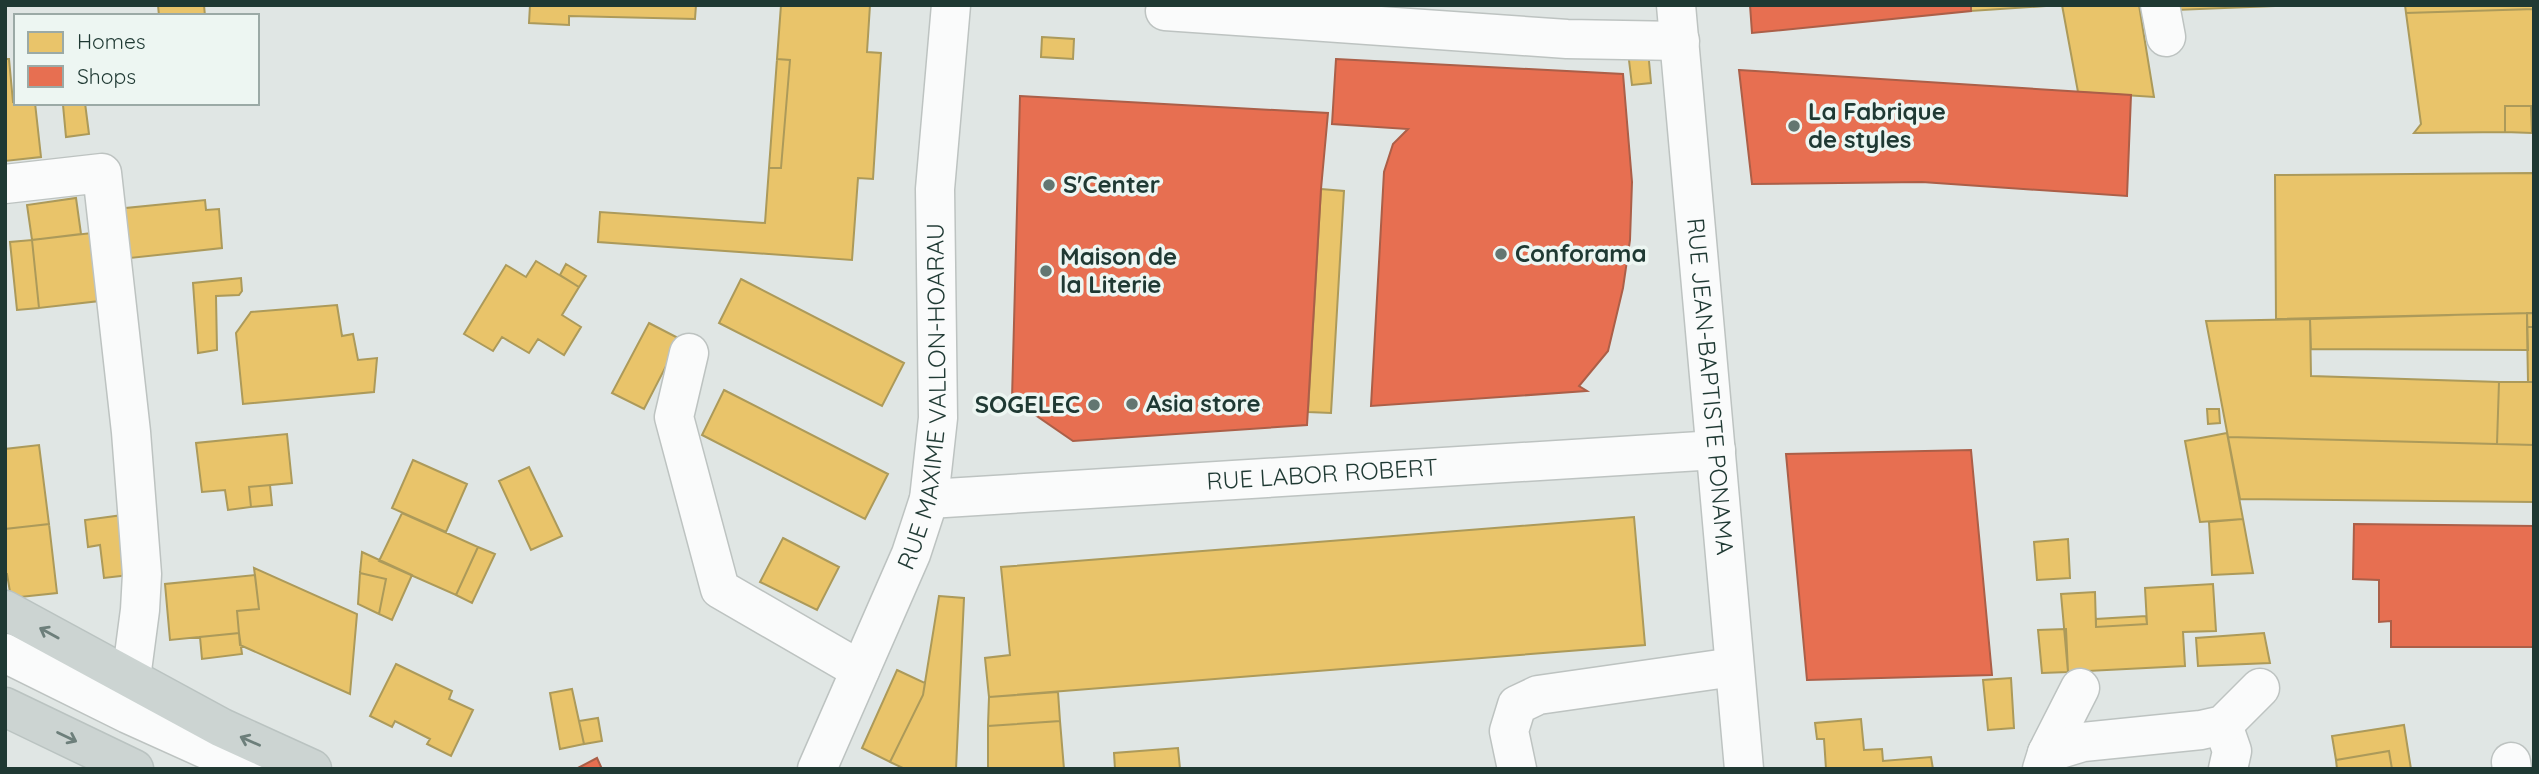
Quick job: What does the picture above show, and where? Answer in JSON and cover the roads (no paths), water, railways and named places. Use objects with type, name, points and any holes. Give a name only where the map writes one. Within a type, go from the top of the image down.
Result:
[{"type":"main road","points":[[5,610],[222,728],[312,769]]},
{"type":"main road","points":[[5,707],[134,769]]},
{"type":"street","name":"RUE MAXIME VALLON-HOARAU","points":[[817,769],[911,554],[929,499],[937,418],[935,189],[951,5]]},
{"type":"street","points":[[1165,11],[1567,39],[1678,23]]},
{"type":"street","name":"RUE JEAN-BAPTISTE PONAMA","points":[[1678,23],[1744,769]]},
{"type":"street","points":[[5,184],[102,173],[131,432],[142,574],[141,610],[131,678]]},
{"type":"street","points":[[689,354],[674,417],[720,589],[860,670]]},
{"type":"street","name":"RUE LABOR ROBERT","points":[[929,499],[1716,450]]},
{"type":"street","points":[[5,653],[128,714],[250,769]]},
{"type":"street","points":[[1517,769],[1509,731],[1517,705],[1538,695],[1734,667]]},
{"type":"street","points":[[2045,761],[2080,688]]},
{"type":"street","points":[[2045,761],[2083,741],[2201,730],[2223,725],[2260,688]]},
{"type":"street","points":[[2223,725],[2232,751],[2228,769]]},
{"type":"place","name":"La Fabrique de styles","points":[[1794,126]]},
{"type":"place","name":"S'Center","points":[[1049,185]]},
{"type":"place","name":"Conforama","points":[[1501,254]]},
{"type":"place","name":"Maison de la Literie","points":[[1046,271]]},
{"type":"place","name":"Asia store","points":[[1132,404]]},
{"type":"place","name":"SOGELEC","points":[[1094,405]]}]
